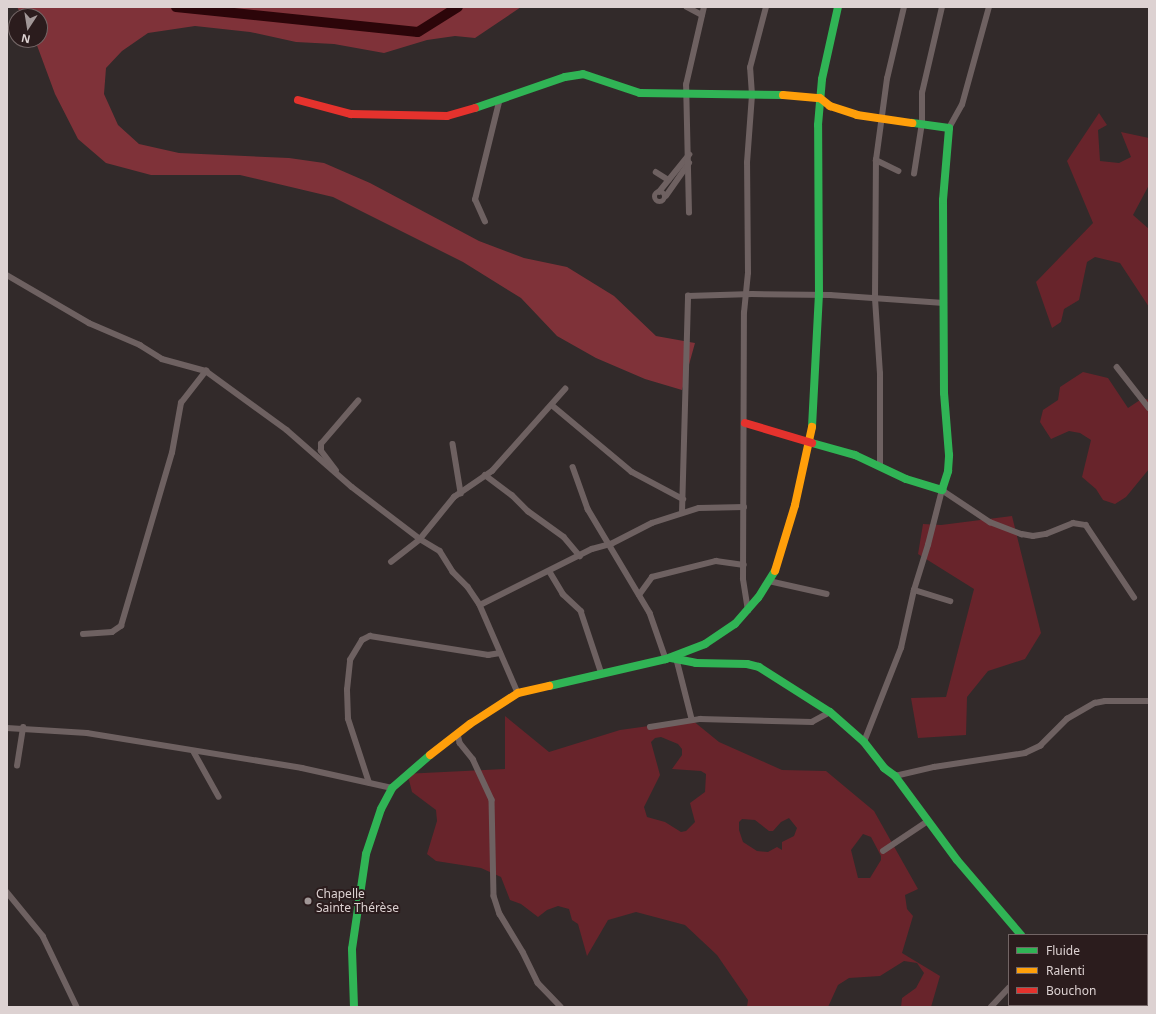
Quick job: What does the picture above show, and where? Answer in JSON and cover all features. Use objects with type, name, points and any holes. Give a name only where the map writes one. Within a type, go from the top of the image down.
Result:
[{"type":"street","points":[[687,7],[702,15]]},
{"type":"street","points":[[689,213],[689,155],[686,96],[704,7]]},
{"type":"street","points":[[748,611],[743,580],[747,163],[752,95],[750,68],[766,7]]},
{"type":"street","points":[[354,1007],[352,949],[365,860],[375,822],[392,788],[420,760],[518,693],[671,659],[717,637],[736,624],[748,611],[777,569],[788,533],[809,443],[816,392],[819,295],[817,211],[820,98],[830,37],[838,7]]},
{"type":"street","points":[[880,465],[880,374],[875,298],[876,160],[880,118],[904,7]]},
{"type":"street","points":[[914,174],[922,123],[922,93],[942,7]]},
{"type":"street","points":[[864,742],[901,648],[914,590],[948,471],[949,455],[944,393],[943,200],[949,128],[962,105],[989,7]]},
{"type":"street","points":[[298,100],[351,114],[432,117],[460,114],[499,102],[528,89],[565,76],[582,74],[640,93],[686,96],[752,95],[820,98],[830,106],[857,115],[949,128]]},
{"type":"street","points":[[485,222],[475,200],[499,102]]},
{"type":"street","points":[[689,155],[655,197],[659,203],[665,200],[666,196],[689,163]]},
{"type":"street","points":[[876,160],[899,171]]},
{"type":"street","points":[[656,172],[669,180]]},
{"type":"street","points":[[659,192],[666,196]]},
{"type":"street","points":[[7,275],[30,286],[84,320],[140,345],[162,360],[206,370],[287,430],[342,479],[445,557],[453,572],[468,587],[480,605],[518,693]]},
{"type":"street","points":[[682,513],[688,296],[819,295],[944,303]]},
{"type":"street","points":[[1118,367],[1149,408]]},
{"type":"street","points":[[83,634],[112,632],[121,626],[170,459],[181,403],[206,370]]},
{"type":"street","points":[[391,562],[420,539],[444,506],[501,462],[565,389]]},
{"type":"street","points":[[342,479],[320,448],[322,440],[358,401]]},
{"type":"street","points":[[552,405],[632,472],[683,499]]},
{"type":"street","points":[[745,423],[809,443],[855,455],[880,465],[906,479],[942,490],[990,522],[1022,534],[1033,536],[1046,534],[1073,523],[1086,526],[1134,597]]},
{"type":"street","points":[[453,444],[461,493]]},
{"type":"street","points":[[573,467],[588,509],[611,544],[639,595],[671,659],[692,719]]},
{"type":"street","points":[[485,475],[512,495],[528,511],[564,537],[580,556]]},
{"type":"street","points":[[480,605],[580,556],[611,544],[652,523],[699,508],[744,507]]},
{"type":"street","points":[[639,595],[652,577],[716,561],[744,565]]},
{"type":"street","points":[[550,572],[563,594],[581,612],[602,674]]},
{"type":"street","points":[[770,581],[827,594]]},
{"type":"street","points":[[914,590],[950,601]]},
{"type":"street","points":[[369,783],[348,714],[347,690],[350,660],[362,640],[370,636],[488,655],[500,653]]},
{"type":"street","points":[[671,659],[696,663],[747,664],[758,668],[830,712],[864,742],[875,758],[895,776],[957,860],[1020,934]]},
{"type":"street","points":[[895,776],[934,767],[1025,752],[1040,746],[1067,719],[1095,703],[1106,701],[1149,702]]},
{"type":"street","points":[[650,727],[692,719],[796,724],[812,722],[830,712]]},
{"type":"street","points":[[7,728],[23,727],[87,733],[194,752],[302,768],[392,788]]},
{"type":"street","points":[[17,766],[23,727]]},
{"type":"street","points":[[458,734],[460,743],[476,764],[492,800],[494,896],[500,914],[524,952],[538,983],[561,1007]]},
{"type":"street","points":[[194,752],[219,797]]},
{"type":"street","points":[[883,851],[928,821]]},
{"type":"street","points":[[7,892],[43,936],[77,1007]]},
{"type":"street","points":[[991,1007],[1008,989]]},
{"type":"shaded area","points":[[521,7],[475,38],[455,36],[427,40],[384,53],[334,44],[296,42],[250,32],[195,26],[148,33],[122,51],[106,68],[104,94],[118,125],[139,144],[179,153],[289,158],[324,163],[370,183],[479,241],[524,258],[567,267],[614,296],[656,336],[695,343],[682,390],[645,379],[596,358],[557,336],[521,298],[463,262],[333,197],[240,175],[151,175],[106,163],[78,139],[55,94],[38,48],[48,48],[48,8],[18,8]]},
{"type":"shaded area","points":[[1099,113],[1107,125],[1098,130],[1100,161],[1119,163],[1131,157],[1121,132],[1149,138],[1149,185],[1133,215],[1149,229],[1149,307],[1120,263],[1095,257],[1087,262],[1079,300],[1064,309],[1061,322],[1052,328],[1036,282],[1093,223],[1067,161]]},
{"type":"shaded area","points":[[1083,372],[1108,378],[1128,408],[1143,398],[1149,400],[1149,469],[1126,497],[1115,504],[1103,500],[1096,489],[1082,477],[1091,440],[1080,433],[1069,431],[1051,439],[1040,422],[1043,410],[1058,400],[1060,387]]},
{"type":"shaded area","points":[[1012,516],[1041,633],[1025,659],[988,671],[967,697],[966,735],[918,738],[911,698],[946,697],[974,589],[918,554],[923,524],[941,525]]},
{"type":"shaded area","points":[[505,716],[549,752],[620,730],[692,720],[719,742],[782,770],[826,771],[874,811],[918,889],[905,895],[907,909],[913,916],[902,953],[940,976],[931,1007],[901,1007],[902,998],[916,988],[924,973],[917,963],[904,961],[880,976],[849,978],[838,985],[828,1007],[747,1007],[748,1000],[717,955],[685,925],[636,912],[608,920],[587,956],[578,924],[572,920],[569,909],[558,906],[547,910],[538,917],[521,904],[510,900],[501,877],[481,868],[436,861],[427,854],[437,821],[436,810],[412,792],[409,780],[403,774],[505,769]],"holes":[[[661,737],[678,744],[682,749],[682,755],[672,769],[701,771],[706,774],[705,792],[690,803],[695,822],[686,831],[681,832],[665,822],[647,817],[644,807],[660,775],[651,742],[655,738]],[[789,818],[797,828],[794,836],[782,842],[782,850],[777,847],[768,852],[757,851],[743,842],[739,830],[739,822],[742,819],[755,820],[769,831],[773,831],[781,822]],[[863,834],[871,837],[881,856],[881,860],[870,878],[858,878],[851,850]]]},
{"type":"waterway","points":[[176,7],[418,32],[458,7]]},
{"type":"traffic: fast","points":[[812,427],[819,295],[818,125],[822,79],[838,7]]},
{"type":"traffic: fast","points":[[475,108],[565,77],[583,74],[640,93],[783,95]]},
{"type":"traffic: fast","points":[[812,443],[855,455],[906,479],[942,490],[948,471],[949,455],[944,393],[943,200],[949,128],[912,123]]},
{"type":"traffic: fast","points":[[549,686],[666,659],[705,644],[735,624],[758,598],[775,571]]},
{"type":"traffic: fast","points":[[671,658],[696,663],[747,664],[759,667],[830,712],[864,742],[884,768],[895,776],[957,860],[1020,934]]},
{"type":"traffic: fast","points":[[354,1007],[352,949],[366,854],[381,809],[392,788],[430,755]]},
{"type":"traffic: slow","points":[[783,95],[820,98],[830,106],[857,115],[912,123]]},
{"type":"traffic: slow","points":[[775,571],[795,505],[812,427]]},
{"type":"traffic: slow","points":[[430,755],[470,724],[518,693],[549,686]]},
{"type":"traffic: jam","points":[[298,100],[351,114],[447,116],[475,108]]},
{"type":"traffic: jam","points":[[745,423],[812,443]]},
{"type":"place","name":"Chapelle Sainte Thérèse","points":[[308,901]]}]
